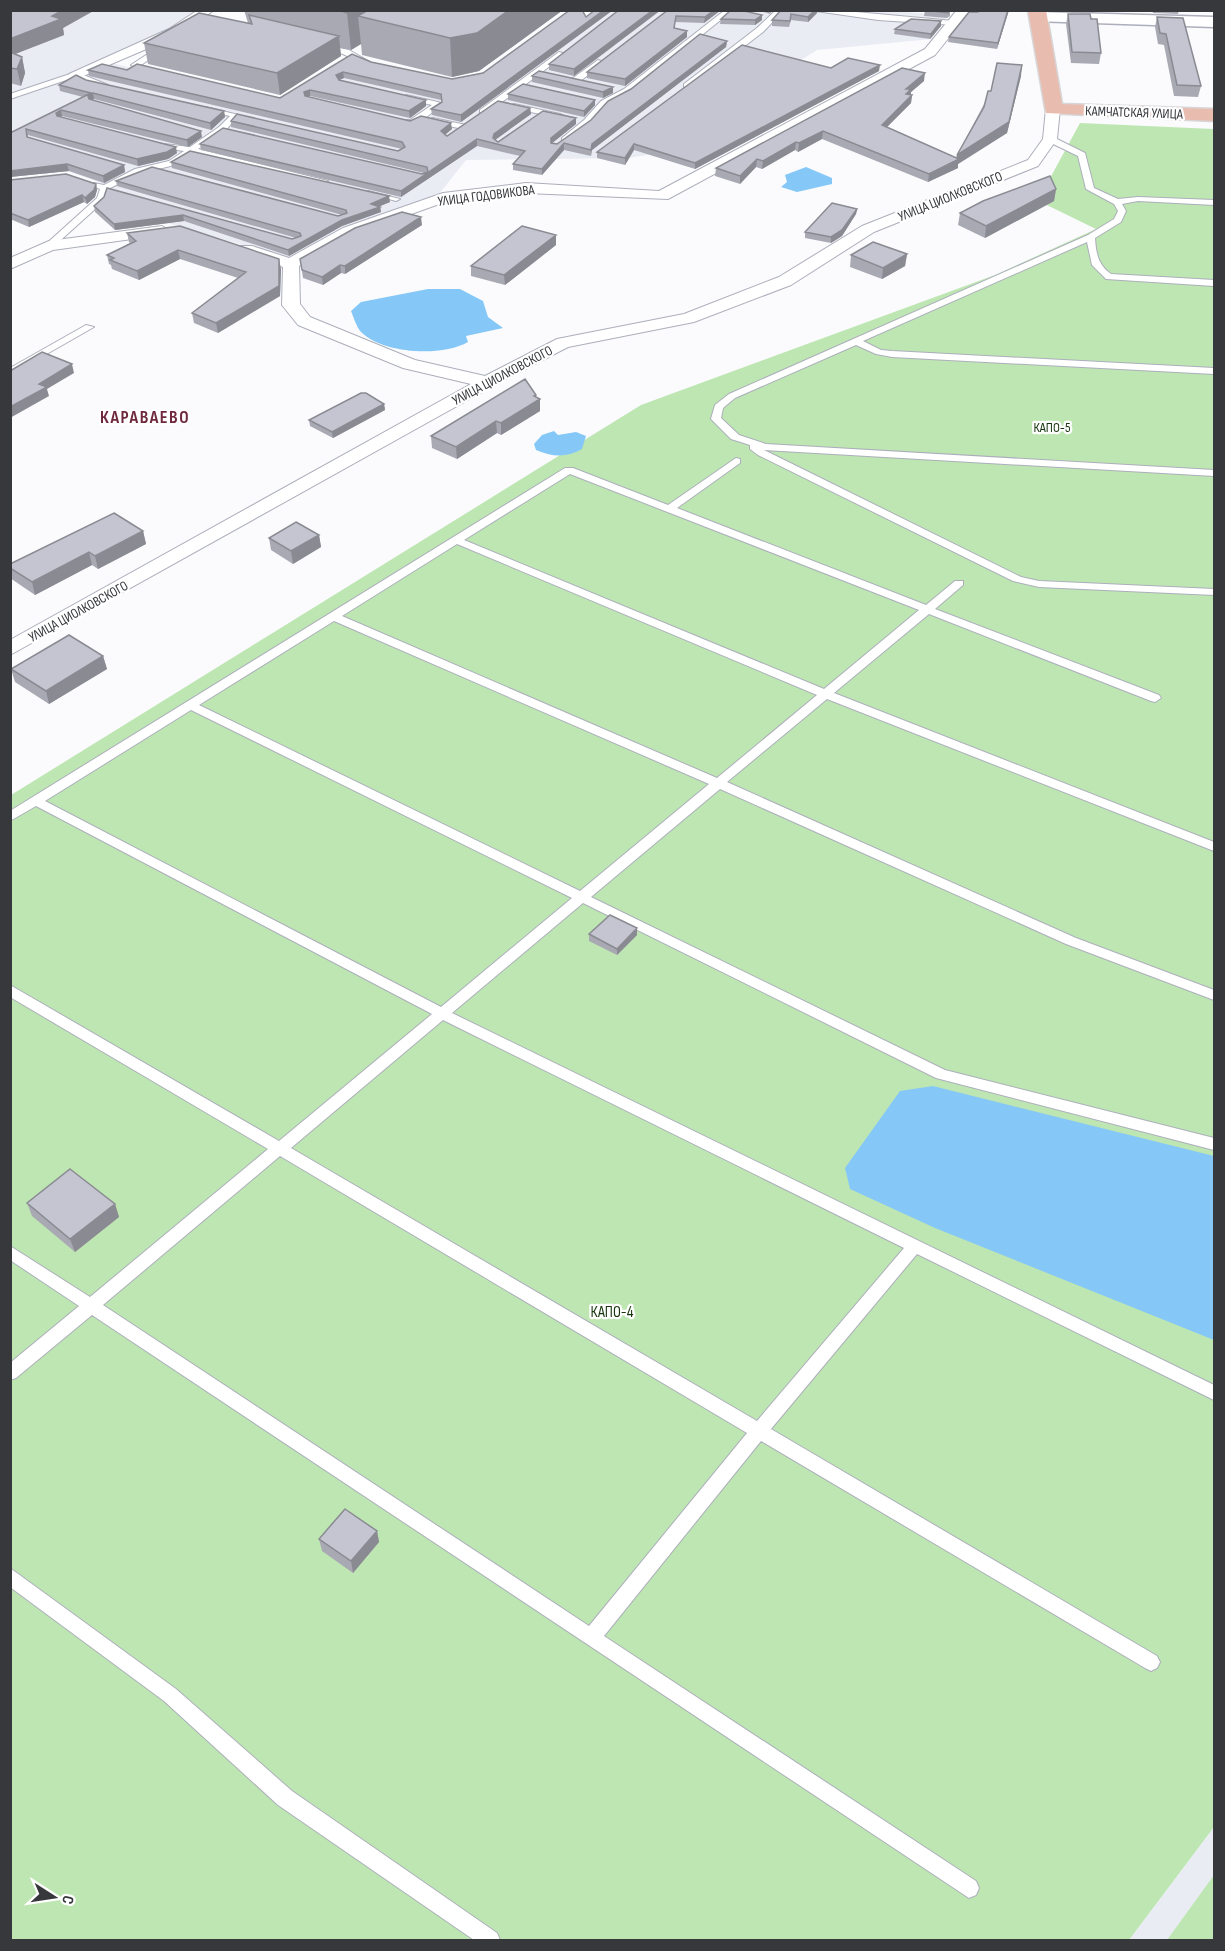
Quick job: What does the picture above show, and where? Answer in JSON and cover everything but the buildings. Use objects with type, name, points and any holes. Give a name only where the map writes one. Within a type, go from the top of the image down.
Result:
[{"type":"main road","points":[[1053,109],[1038,14],[1215,22]]},
{"type":"main road","name":"КАМЧАТСКАЯ УЛИЦА","points":[[1053,109],[1215,115]]},
{"type":"street","points":[[954,23],[965,10]]},
{"type":"street","points":[[76,74],[209,16]]},
{"type":"street","name":"УЛИЦА ГОДОВИКОВА","points":[[291,264],[349,231],[443,198],[526,188],[662,196],[930,52],[954,23]]},
{"type":"street","points":[[1050,139],[1053,109]]},
{"type":"street","name":"УЛИЦА ЦИОЛКОВСКОГО","points":[[10,649],[487,382],[563,343],[688,318],[785,281],[868,229],[1033,163],[1050,139]]},
{"type":"street","points":[[10,264],[49,246],[183,228]]},
{"type":"street","points":[[226,243],[291,264],[291,305],[304,321],[409,364],[487,382]]},
{"type":"lane","points":[[556,147],[587,122],[604,103],[627,91],[731,10],[742,12]]},
{"type":"lane","points":[[678,92],[760,30],[781,10]]},
{"type":"lane","points":[[812,10],[878,18],[954,23]]},
{"type":"lane","points":[[762,16],[771,18]]},
{"type":"lane","points":[[161,73],[138,68],[135,65],[197,22]]},
{"type":"lane","points":[[312,44],[352,55],[372,64]]},
{"type":"lane","points":[[344,61],[361,50]]},
{"type":"lane","points":[[456,133],[566,52]]},
{"type":"lane","points":[[576,80],[604,59]]},
{"type":"lane","points":[[538,72],[548,74]]},
{"type":"lane","points":[[10,97],[76,74],[91,82],[113,87]]},
{"type":"lane","points":[[567,78],[586,82]]},
{"type":"lane","points":[[522,84],[532,87]]},
{"type":"lane","points":[[616,89],[627,91]]},
{"type":"lane","points":[[396,94],[438,104],[411,123],[400,120]]},
{"type":"lane","points":[[594,100],[604,103]]},
{"type":"lane","points":[[497,102],[565,117]]},
{"type":"lane","points":[[202,107],[246,117]]},
{"type":"lane","points":[[534,118],[542,112]]},
{"type":"lane","points":[[49,246],[101,199],[104,188],[138,171],[172,163],[222,129],[235,115]]},
{"type":"lane","points":[[420,117],[463,127]]},
{"type":"lane","points":[[576,120],[587,122]]},
{"type":"lane","points":[[222,129],[234,132]]},
{"type":"lane","points":[[203,132],[214,135]]},
{"type":"lane","points":[[1050,139],[1082,155],[1090,189],[1117,202],[1138,199],[1215,202]]},
{"type":"lane","points":[[148,143],[191,150],[339,185]]},
{"type":"lane","points":[[127,168],[138,171]]},
{"type":"lane","points":[[154,168],[176,174]]},
{"type":"lane","points":[[87,182],[116,191]]},
{"type":"lane","points":[[362,190],[396,199]]},
{"type":"lane","points":[[1117,202],[1122,212],[1118,220],[1091,237],[732,396],[718,407],[716,419],[723,429],[750,443],[762,453],[1017,579],[1039,584],[1215,592]]},
{"type":"lane","points":[[1091,237],[1092,257],[1099,270],[1108,277],[1215,283]]},
{"type":"lane","points":[[10,372],[89,327]]},
{"type":"lane","points":[[855,341],[879,352],[892,354],[1215,371]]},
{"type":"lane","points":[[750,443],[836,452],[1215,473]]},
{"type":"lane","points":[[670,508],[735,461]]},
{"type":"lane","points":[[10,817],[569,470],[1155,698]]},
{"type":"lane","points":[[455,540],[827,694],[1215,847]]},
{"type":"lane","points":[[10,1373],[959,583]]},
{"type":"lane","points":[[332,616],[720,784],[1071,941],[1215,995]]},
{"type":"lane","points":[[190,705],[941,1074],[1215,1144]]},
{"type":"lane","points":[[36,801],[443,1014],[1215,1393]]},
{"type":"lane","points":[[10,990],[1151,1662]]},
{"type":"lane","points":[[591,1638],[759,1431],[915,1246]]},
{"type":"lane","points":[[10,1252],[969,1888]]},
{"type":"lane","points":[[10,1576],[170,1695],[285,1798],[490,1941]]},
{"type":"shaded area","points":[[880,10],[948,15],[932,39],[817,50],[671,141],[677,150],[629,158],[466,160],[439,194],[343,230],[295,260],[101,204],[110,186],[61,169],[47,174],[33,170],[11,178],[11,11],[204,11],[112,63],[292,108],[350,71],[480,100],[603,11]]},
{"type":"shaded area","points":[[1214,1827],[1214,1940],[1129,1940]]},
{"type":"green space","name":"КАПО-4","points":[[1080,123],[1214,129],[1214,1827],[1129,1940],[11,1940],[11,795],[641,405],[995,275],[1096,229],[1020,192],[1049,180]]},
{"type":"green space","points":[[1214,1875],[1214,1940],[1167,1940]]},
{"type":"water","points":[[806,167],[832,178],[832,184],[797,192],[781,187],[787,182],[785,175]]},
{"type":"water","points":[[428,289],[460,289],[483,301],[488,317],[503,328],[466,336],[468,342],[457,347],[413,351],[383,345],[361,332],[356,325],[351,311],[361,302]]},
{"type":"water","points":[[554,431],[558,435],[576,432],[586,436],[582,449],[570,454],[559,455],[536,450],[534,444],[542,435]]},
{"type":"water","points":[[933,1086],[1214,1156],[1214,1340],[935,1228],[850,1189],[845,1168],[900,1091]]},
{"type":"district","name":"КАРАВАЕВО","points":[[145,417]]},
{"type":"park label","name":"КАПО-5","points":[[1052,427]]}]
